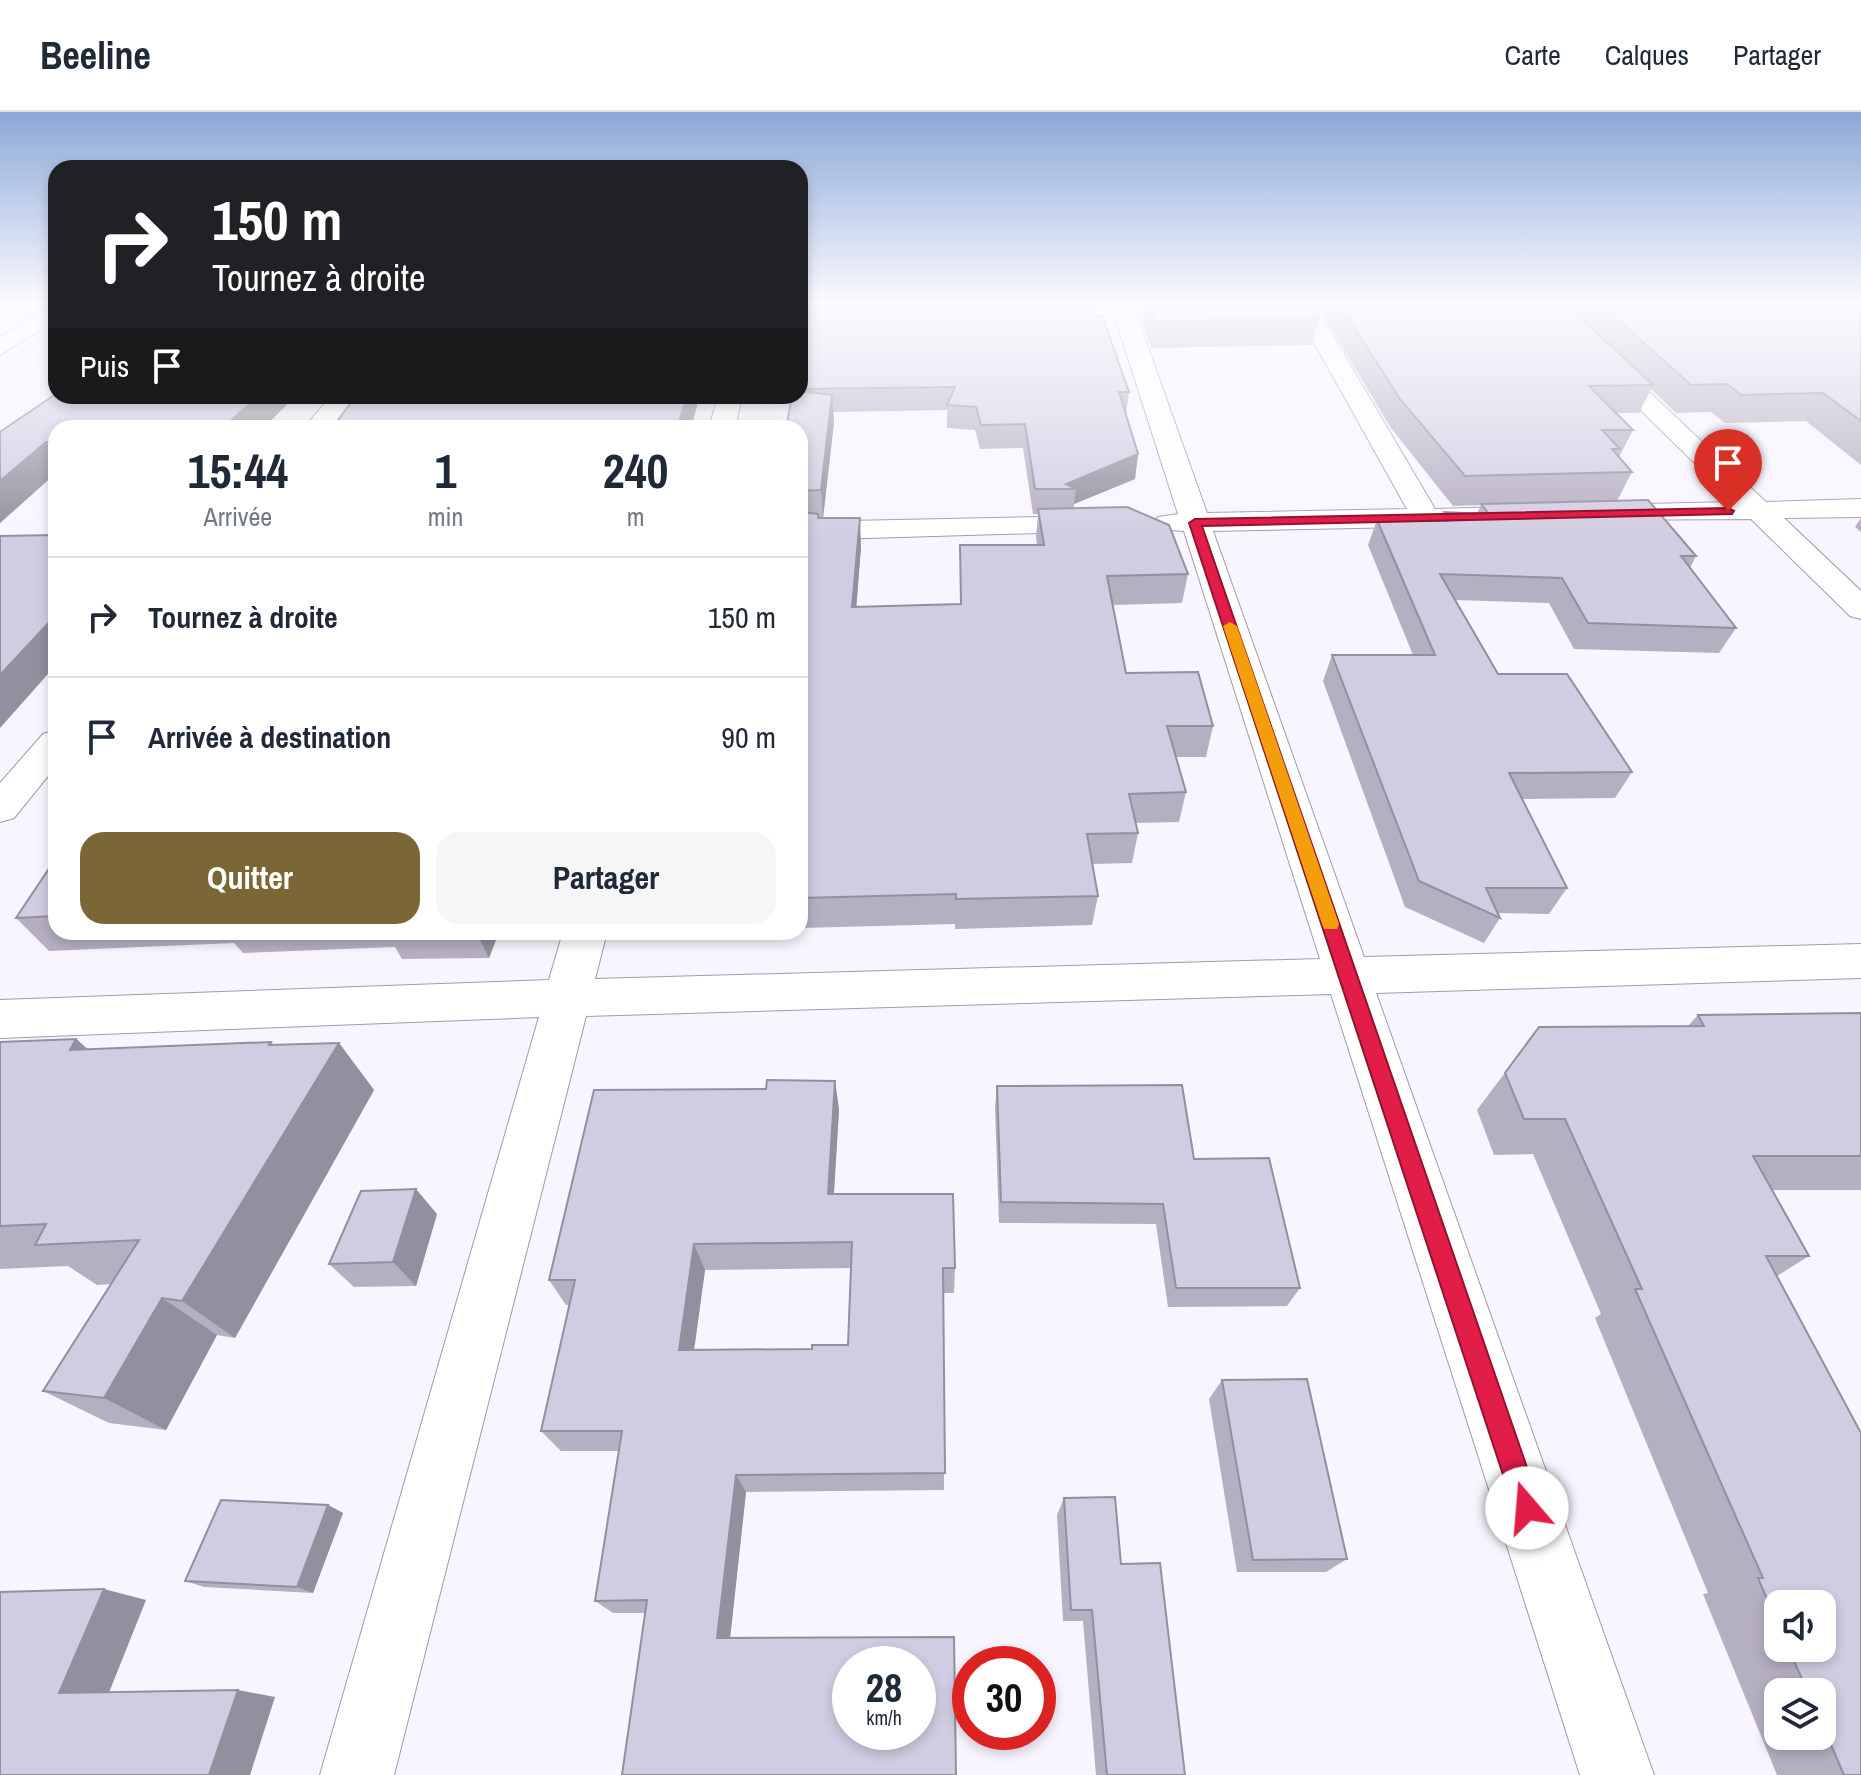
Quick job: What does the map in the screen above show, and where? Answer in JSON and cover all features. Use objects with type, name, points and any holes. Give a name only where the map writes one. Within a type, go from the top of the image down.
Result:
[{"type":"street","points":[[1148,383],[1617,1775]]},
{"type":"street","points":[[1348,383],[1426,518]]},
{"type":"street","points":[[1625,383],[1861,609]]},
{"type":"street","points":[[324,420],[337,404]]},
{"type":"street","points":[[1568,515],[1861,508]]},
{"type":"street","points":[[1148,524],[1537,515]]},
{"type":"street","points":[[808,531],[1116,524]]},
{"type":"street","points":[[0,809],[48,752]]},
{"type":"street","points":[[357,1775],[583,940]]},
{"type":"street","points":[[0,1019],[567,998],[1861,961]]},
{"type":"building","points":[[808,383],[1126,383],[1129,392],[1119,392],[1138,454],[1066,484],[1076,489],[1035,489],[1025,424],[981,425],[976,407],[947,405],[955,387],[808,389]]},
{"type":"building","points":[[1390,383],[1653,385],[1589,386],[1633,430],[1602,430],[1620,449],[1612,449],[1632,472],[1465,476]]},
{"type":"building","points":[[1688,383],[1861,383],[1861,421],[1823,393],[1741,395],[1727,384]]},
{"type":"building","points":[[808,392],[832,395],[821,490],[808,491],[808,420],[788,420],[790,404],[808,404]]},
{"type":"building","points":[[48,399],[48,404],[249,404],[232,420],[48,420],[48,442],[0,481],[0,432]]},
{"type":"building","points":[[350,404],[684,404],[680,420],[338,420]]},
{"type":"building","points":[[1648,500],[1696,556],[1681,556],[1736,628],[1588,623],[1562,578],[1440,574],[1498,674],[1567,674],[1632,772],[1509,773],[1567,888],[1486,888],[1500,918],[1419,881],[1332,655],[1435,655],[1377,520],[1448,521],[1444,512],[1489,514],[1481,504]]},
{"type":"building","points":[[1127,507],[1169,525],[1188,574],[1107,576],[1126,673],[1198,672],[1213,726],[1167,726],[1186,792],[1129,794],[1138,833],[1087,834],[1098,896],[956,899],[956,894],[808,898],[808,513],[818,514],[818,518],[860,518],[852,607],[961,604],[960,545],[1044,545],[1038,509]]},
{"type":"building","points":[[48,535],[48,624],[0,675],[0,536]]},
{"type":"building","points":[[48,870],[48,916],[16,918]]},
{"type":"building","points":[[1861,1013],[1861,1156],[1753,1156],[1809,1256],[1766,1256],[1861,1433],[1861,1775],[1844,1775],[1833,1750],[1836,1750],[1836,1678],[1802,1678],[1794,1662],[1836,1662],[1836,1590],[1764,1592],[1758,1578],[1763,1578],[1635,1289],[1642,1289],[1565,1119],[1524,1119],[1505,1073],[1539,1027],[1704,1026],[1698,1015]]},
{"type":"building","points":[[76,1039],[70,1050],[271,1042],[269,1045],[339,1043],[182,1301],[162,1298],[104,1398],[43,1391],[139,1240],[35,1245],[46,1224],[0,1226],[0,1042]]},
{"type":"building","points":[[767,1080],[835,1081],[828,1194],[953,1194],[955,1268],[943,1268],[945,1473],[736,1475],[717,1638],[954,1637],[952,1750],[956,1750],[956,1775],[622,1775],[647,1600],[595,1601],[622,1431],[541,1431],[575,1280],[549,1280],[594,1090],[766,1089]],"holes":[[[852,1242],[848,1345],[812,1345],[812,1349],[679,1350],[694,1244]]]},
{"type":"building","points":[[1182,1085],[1194,1159],[1269,1158],[1300,1288],[1176,1288],[1163,1204],[1001,1202],[997,1086]]},
{"type":"building","points":[[416,1189],[393,1262],[329,1264],[361,1191]]},
{"type":"building","points":[[1307,1379],[1347,1559],[1253,1560],[1222,1380]]},
{"type":"building","points":[[1115,1497],[1121,1564],[1160,1563],[1185,1775],[1107,1775],[1092,1610],[1071,1610],[1064,1498]]},
{"type":"building","points":[[221,1500],[328,1505],[297,1587],[185,1581]]},
{"type":"building","points":[[104,1589],[59,1693],[238,1690],[209,1775],[0,1775],[0,1592]]},
{"type":"slow traffic","points":[[1230,626],[1330,924]]},
{"type":"route","points":[[1527,1508],[1195,523],[1728,511]]}]
